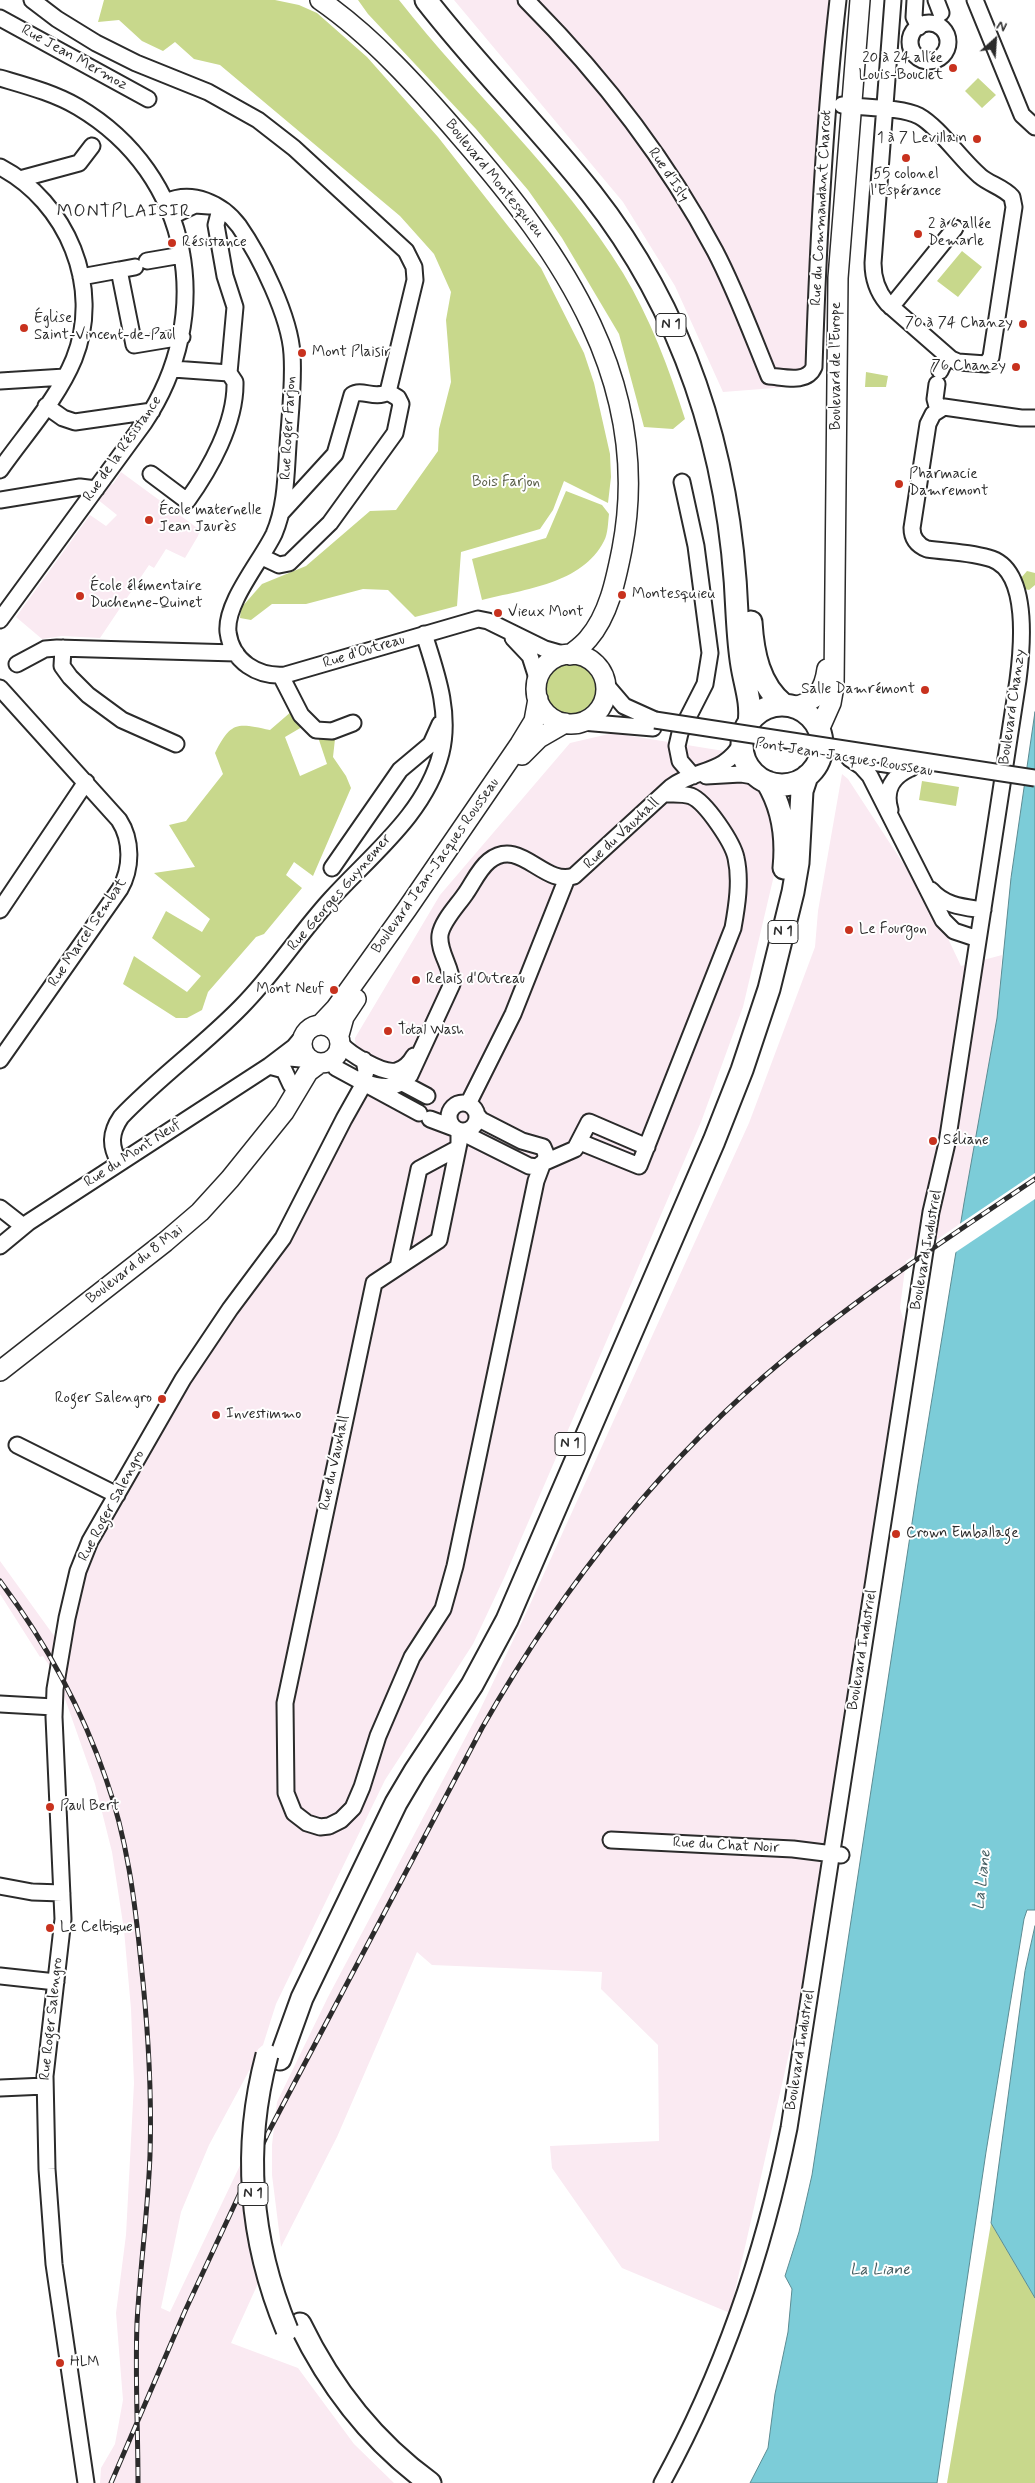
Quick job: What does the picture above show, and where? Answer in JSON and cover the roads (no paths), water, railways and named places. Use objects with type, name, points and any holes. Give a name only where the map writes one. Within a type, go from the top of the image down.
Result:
[{"type":"highway","name":"N 1","points":[[426,0],[568,164],[602,208],[639,264],[674,329],[704,409],[727,501],[735,563],[740,657],[750,703],[749,722]]},
{"type":"highway","name":"N 1","points":[[442,0],[607,194],[649,256],[679,313],[709,382],[734,472],[744,531],[752,631],[757,663],[769,691],[789,706]]},
{"type":"highway","points":[[789,706],[809,715],[819,730],[822,742],[821,755],[816,766],[807,776],[786,784],[763,779],[746,762],[742,743],[749,722],[764,709],[789,706]]},
{"type":"highway","name":"N 1","points":[[274,2057],[399,1799],[472,1685],[507,1620],[724,1118],[755,1034],[780,944],[797,870],[802,791],[807,776]]},
{"type":"highway","name":"N 1","points":[[430,2483],[406,2476],[377,2447],[293,2327],[277,2258],[266,2186],[268,2129],[274,2057],[290,1995],[392,1786],[457,1686],[495,1617],[722,1088],[756,985],[783,870],[784,828],[777,800],[763,779]]},
{"type":"main road","name":"Boulevard Montesquieu","points":[[320,0],[362,35],[436,109],[518,204],[562,270],[604,352],[623,418],[627,444],[628,483],[624,537],[600,639],[604,680]]},
{"type":"main road","name":"Boulevard Montesquieu","points":[[334,0],[362,35]]},
{"type":"main road","name":"Boulevard de l'Europe","points":[[789,706],[808,703],[819,694],[826,680],[828,668],[831,288],[853,0]]},
{"type":"main road","name":"Boulevard de l'Europe","points":[[819,730],[831,703],[835,680],[838,278],[846,106],[860,0]]},
{"type":"main road","name":"Boulevard Montesquieu","points":[[568,655],[589,639],[607,605]]},
{"type":"main road","points":[[568,655],[590,660],[604,680],[601,706],[593,716],[574,723],[546,713],[538,690],[549,663],[568,655]]},
{"type":"main road","name":"Boulevard Jean-Jacques Rousseau","points":[[315,1053],[336,1008],[403,915],[520,744],[534,721],[538,690]]},
{"type":"main road","name":"Boulevard Jean-Jacques Rousseau","points":[[340,1040],[349,1008],[520,758],[540,738],[574,723]]},
{"type":"main road","points":[[333,1028],[340,1040],[338,1055],[315,1053],[333,1028]]},
{"type":"main road","name":"Boulevard du 8 Mai","points":[[257,1144],[291,1085],[315,1053]]},
{"type":"main road","name":"Boulevard du 8 Mai","points":[[0,1371],[179,1231],[211,1200],[284,1112],[308,1072],[315,1053]]},
{"type":"street","points":[[32,0],[63,24],[96,44],[208,92],[258,120],[294,148],[406,250],[414,267],[415,280],[388,392]]},
{"type":"street","name":"Rue d'Isly","points":[[526,0],[561,36],[616,102],[679,189],[723,266],[769,376]]},
{"type":"street","name":"Rue du Commandant Charcot","points":[[769,376],[804,378],[811,373],[814,367],[818,242],[831,66],[838,0]]},
{"type":"street","points":[[846,106],[884,110],[911,113],[920,117],[982,178],[1010,194],[1014,199],[990,360],[982,366],[958,362],[947,356],[891,307],[880,294],[873,270],[884,110],[893,0]]},
{"type":"street","points":[[915,0],[914,17],[919,27]]},
{"type":"street","points":[[976,0],[1022,115],[1035,127]]},
{"type":"street","name":"Rue Jean Mermoz","points":[[0,18],[148,100]]},
{"type":"street","name":"Rue de la Résistance","points":[[0,78],[57,96],[97,120],[139,159],[166,202],[172,216],[182,255],[186,292],[182,337],[173,369],[152,412],[0,620]]},
{"type":"street","points":[[20,180],[80,163],[92,146]]},
{"type":"street","points":[[0,167],[20,180],[45,202],[64,228],[75,252],[84,302],[82,326],[76,354],[65,377],[46,406],[4,460]]},
{"type":"street","name":"Rue Roger Farjon","points":[[166,202],[179,197],[193,197],[209,202],[233,219],[246,237],[282,312],[290,338],[292,372],[282,512],[262,557],[230,614],[228,633],[236,653]]},
{"type":"street","points":[[172,216],[195,205],[207,205],[220,210],[216,225],[225,276],[235,307],[229,374]]},
{"type":"street","points":[[891,307],[955,228]]},
{"type":"street","points":[[81,277],[182,255]]},
{"type":"street","points":[[119,270],[134,345],[182,337]]},
{"type":"street","points":[[947,356],[938,377],[935,399],[938,410],[951,407],[1021,418],[1035,418]]},
{"type":"street","points":[[151,474],[187,501],[210,468],[231,411],[236,382],[229,374],[173,369]]},
{"type":"street","points":[[1,377],[65,377]]},
{"type":"street","points":[[282,512],[335,454],[352,395],[359,393],[379,396],[388,392]]},
{"type":"street","points":[[262,557],[279,565],[289,563],[330,524],[395,433],[401,404],[398,398],[388,392]]},
{"type":"street","points":[[46,406],[63,418],[75,422],[152,412]]},
{"type":"street","name":"Boulevard Chanzy","points":[[938,410],[931,417],[928,424],[912,528],[913,536],[920,545],[927,549],[988,558],[1000,564],[1015,584],[1020,611],[1021,660],[941,1176]]},
{"type":"street","points":[[682,482],[696,546],[710,645],[706,678],[676,746],[680,761],[694,776]]},
{"type":"street","points":[[0,500],[80,487],[96,489]]},
{"type":"street","name":"Rue d'Outreau","points":[[236,653],[255,671],[270,676],[281,676],[424,634],[475,620],[485,620],[545,649],[568,655]]},
{"type":"street","name":"Rue d'Outreau","points":[[498,626],[517,640],[530,656],[538,690]]},
{"type":"street","name":"Rue Georges Guynemer","points":[[119,1162],[112,1142],[114,1129],[121,1117],[243,1005],[324,906],[417,805],[427,789],[438,761],[443,740],[444,716],[439,684],[424,634]]},
{"type":"street","points":[[17,664],[45,649],[63,648],[236,653]]},
{"type":"street","points":[[63,648],[62,666],[88,695],[122,720],[176,744]]},
{"type":"street","points":[[281,676],[301,715],[316,730],[332,731],[354,723]]},
{"type":"street","points":[[604,680],[624,706],[654,724]]},
{"type":"street","name":"Rue Marcel Sembat","points":[[0,688],[119,820],[124,828],[129,854],[125,879],[112,901],[0,1060]]},
{"type":"street","name":"Rue Georges Guynemer","points":[[332,868],[400,770],[431,744],[444,716]]},
{"type":"street","points":[[574,723],[654,724]]},
{"type":"street","name":"Pont Jean-Jacques Rousseau","points":[[654,724],[848,758],[1035,787]]},
{"type":"street","name":"Pont Jean-Jacques Rousseau","points":[[654,724],[1035,778]]},
{"type":"street","name":"Rue du Vauxhall","points":[[402,1083],[410,1075],[452,984],[451,975],[440,944],[441,932],[486,864],[496,857],[513,855],[527,859],[553,875],[567,878],[583,870],[678,782],[724,764],[734,755],[742,743]]},
{"type":"street","points":[[848,758],[867,772],[892,816],[946,924],[959,933],[978,939]]},
{"type":"street","points":[[892,816],[887,799],[890,786],[899,774],[911,768]]},
{"type":"street","name":"Rue du Vauxhall","points":[[694,776],[741,774],[763,779]]},
{"type":"street","points":[[0,910],[86,782]]},
{"type":"street","points":[[580,1142],[639,1166],[729,942],[738,893],[737,865],[734,851],[700,802],[691,796],[664,794]]},
{"type":"street","points":[[458,1130],[474,1126],[466,1108],[513,1014],[567,878]]},
{"type":"street","points":[[926,882],[937,896],[947,903],[983,910]]},
{"type":"street","name":"Rue du Vauxhall","points":[[340,1040],[348,1051],[402,1083],[433,1098],[466,1108],[481,1120],[522,1141],[543,1146],[546,1154],[536,1182],[455,1566],[443,1609],[412,1657],[374,1746],[362,1787],[353,1808],[341,1820],[324,1827],[307,1822],[294,1813],[286,1793],[285,1710],[288,1687],[374,1283],[438,1240],[458,1148],[458,1130],[448,1117],[466,1108]]},
{"type":"street","name":"Rue du Vauxhall","points":[[370,1063],[392,1072],[403,1068],[424,1043]]},
{"type":"street","name":"Rue du Mont Neuf","points":[[0,1246],[23,1226],[269,1066],[294,1047],[315,1053]]},
{"type":"street","points":[[315,1053],[424,1116],[458,1130],[529,1166],[537,1167],[575,1148],[580,1142],[589,1122],[647,1147]]},
{"type":"street","name":"Rue du Mont Neuf","points":[[269,1066],[285,1059],[315,1053]]},
{"type":"street","name":"Rue Roger Salengro","points":[[315,1053],[343,1076],[348,1090],[344,1119]]},
{"type":"street","name":"Rue Roger Salengro","points":[[86,2483],[53,2254],[47,2168],[45,2086],[63,1919],[54,1707],[60,1658],[77,1576],[90,1541],[183,1379],[230,1309],[281,1242],[364,1082],[366,1070],[370,1063]]},
{"type":"street","points":[[269,1066],[284,1070],[291,1085]]},
{"type":"street","points":[[364,1082],[382,1087],[402,1083]]},
{"type":"street","points":[[398,1267],[419,1169],[458,1148]]},
{"type":"street","name":"Boulevard Industriel","points":[[674,2483],[704,2422],[731,2360],[757,2290],[779,2217],[803,2106],[837,1854],[931,1212],[941,1176]]},
{"type":"street","points":[[0,1208],[23,1226]]},
{"type":"street","points":[[18,1445],[116,1495]]},
{"type":"street","points":[[0,1704],[54,1707]]},
{"type":"street","name":"Rue du Chat Noir","points":[[610,1840],[793,1849],[837,1854]]},
{"type":"street","name":"Boulevard Industriel","points":[[662,2483],[684,2443],[728,2341],[766,2227],[789,2128],[837,1854]]},
{"type":"street","points":[[0,1886],[32,1892],[62,1893]]},
{"type":"street","points":[[0,1976],[56,1982]]},
{"type":"street","points":[[0,2088],[45,2086]]},
{"type":"water","name":"La Liane","points":[[1035,712],[1035,1910],[1027,1910],[1024,1919],[986,2152],[937,2483],[750,2483],[768,2448],[775,2394],[788,2332],[792,2289],[785,2276],[799,2232],[812,2175],[918,1484],[964,1203],[997,1018],[1011,878]]},
{"type":"water","points":[[1035,1926],[1035,2298],[991,2223],[1025,1971]]},
{"type":"railway","points":[[111,2483],[185,2311],[268,2133],[482,1728],[546,1625],[618,1528],[657,1482],[741,1397],[787,1357],[847,1310],[1035,1179]]},
{"type":"railway","points":[[0,1581],[47,1651],[86,1727],[113,1801],[125,1847],[133,1893],[146,2011],[150,2107],[149,2176],[137,2323],[138,2483]]},
{"type":"place","name":"20 à 24 allée Louis-Bouclet","points":[[953,68]]},
{"type":"place","name":"1 à 7 Levillain","points":[[977,139]]},
{"type":"place","name":"55 colonel l'Espérance","points":[[906,158]]},
{"type":"place","name":"2 à 6 allée Demarle","points":[[918,234]]},
{"type":"place","name":"Résistance","points":[[172,243]]},
{"type":"place","name":"70 à 74 Chanzy","points":[[1023,324]]},
{"type":"place","name":"Église Saint-Vincent-de-Paul","points":[[24,328]]},
{"type":"place","name":"Mont Plaisir","points":[[302,353]]},
{"type":"place","name":"76 Chanzy","points":[[1016,367]]},
{"type":"place","name":"Pharmacie Damremont","points":[[899,484]]},
{"type":"place","name":"École maternelle Jean Jaurès","points":[[149,520]]},
{"type":"place","name":"Montesquieu","points":[[622,595]]},
{"type":"place","name":"École élémentaire Duchenne-Quinet","points":[[80,596]]},
{"type":"place","name":"Vieux Mont","points":[[498,613]]},
{"type":"place","name":"Salle Damrémont","points":[[925,690]]},
{"type":"place","name":"Le Fourgon","points":[[849,930]]},
{"type":"place","name":"Relais d'Outreau","points":[[416,980]]},
{"type":"place","name":"Mont Neuf","points":[[334,990]]},
{"type":"place","name":"Total Wash","points":[[388,1031]]},
{"type":"place","name":"Séliane","points":[[933,1141]]},
{"type":"place","name":"Roger Salengro","points":[[162,1399]]},
{"type":"place","name":"Investimmo","points":[[216,1415]]},
{"type":"place","name":"Crown Emballage","points":[[896,1534]]},
{"type":"place","name":"Paul Bert","points":[[50,1807]]},
{"type":"place","name":"Le Celtique","points":[[50,1928]]},
{"type":"place","name":"HLM","points":[[60,2363]]},
{"type":"district","name":"MONTPLAISIR","points":[[124,212]]},
{"type":"park label","name":"Bois Farjon","points":[[506,483]]}]
